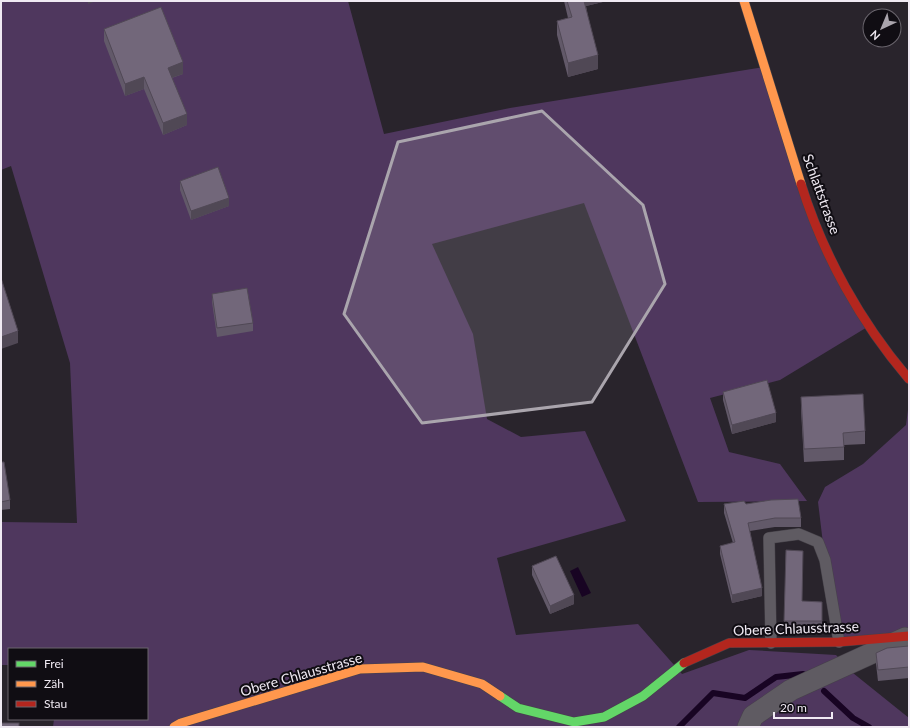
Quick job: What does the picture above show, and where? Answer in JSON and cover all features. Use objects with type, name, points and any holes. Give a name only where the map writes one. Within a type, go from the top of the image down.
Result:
[{"type":"street","name":"Schlattstrasse","points":[[744,1],[808,207],[846,290],[889,356],[909,379]]},
{"type":"street","name":"Obere Chlausstrasse","points":[[174,727],[181,723],[360,669],[423,667],[482,684],[518,708],[574,722],[604,717],[643,696],[684,663],[729,644],[839,642],[908,636]]},
{"type":"street","points":[[748,727],[753,716],[791,690],[908,636]]},
{"type":"lane","points":[[771,643],[769,538],[799,534],[818,542],[825,560],[839,642]]},
{"type":"highlighted area","points":[[542,111],[643,205],[665,284],[592,402],[422,423],[344,314],[398,142]]},
{"type":"shaded area","points":[[1,1],[348,1],[384,134],[510,108],[764,67],[808,207],[869,326],[780,380],[710,398],[729,452],[780,464],[807,501],[698,502],[584,203],[432,244],[473,334],[487,419],[521,437],[585,431],[626,521],[497,558],[516,635],[638,624],[682,674],[749,650],[836,655],[853,673],[909,718],[909,727],[53,727],[54,720],[148,720],[148,648],[8,648],[8,665],[1,665],[1,522],[77,523],[70,363],[11,166],[1,170]]},
{"type":"shaded area","points":[[909,402],[909,636],[839,642],[825,560],[818,502],[825,487],[863,464],[906,425]]},
{"type":"shaded area","points":[[578,567],[591,593],[582,597],[570,571]]},
{"type":"building","points":[[567,1],[584,1],[598,55],[568,63],[557,21],[572,17]]},
{"type":"building","points":[[161,7],[183,62],[168,68],[187,114],[163,123],[144,77],[125,84],[104,29]]},
{"type":"building","points":[[218,167],[229,198],[191,211],[180,181]]},
{"type":"building","points":[[1,278],[18,331],[1,337]]},
{"type":"building","points":[[247,288],[253,323],[217,328],[212,294]]},
{"type":"building","points":[[767,380],[776,413],[732,425],[723,392]]},
{"type":"building","points":[[863,394],[865,431],[843,433],[844,447],[804,449],[801,397]]},
{"type":"building","points":[[1,462],[4,462],[10,500],[1,502]]},
{"type":"building","points":[[798,499],[801,518],[775,518],[748,523],[762,588],[732,595],[720,546],[735,542],[724,504],[744,501],[746,504],[771,500]]},
{"type":"building","points":[[786,550],[803,551],[802,601],[822,602],[822,621],[784,621]]},
{"type":"building","points":[[556,556],[574,595],[550,606],[532,566]]},
{"type":"building","points":[[909,646],[909,667],[878,670],[876,653],[887,648]]},
{"type":"building","points":[[1,723],[19,723],[19,727],[1,727]]},
{"type":"waterway","points":[[679,727],[713,693],[745,698],[776,677],[803,674]]},
{"type":"waterway","points":[[824,691],[853,718],[869,727]]},
{"type":"traffic: fast","points":[[500,696],[518,708],[574,722],[604,717],[643,696],[684,663]]},
{"type":"traffic: slow","points":[[744,1],[801,184]]},
{"type":"traffic: slow","points":[[174,727],[181,723],[360,669],[423,667],[482,684],[500,696]]},
{"type":"traffic: jam","points":[[801,184],[820,237],[845,287],[875,335],[909,379]]},
{"type":"traffic: jam","points":[[684,663],[729,643],[839,642],[909,636]]}]
